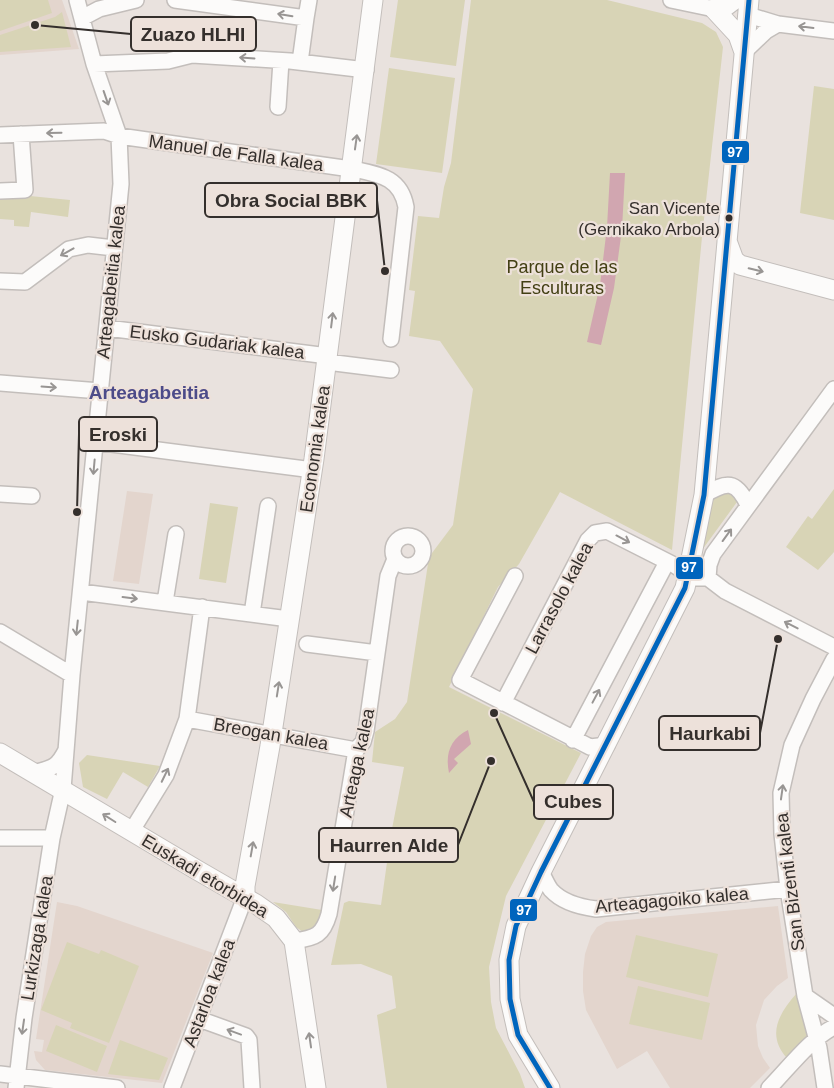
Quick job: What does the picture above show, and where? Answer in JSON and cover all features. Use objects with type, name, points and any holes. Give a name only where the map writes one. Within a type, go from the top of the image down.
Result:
[{"type":"street","name":"Arteagabeitia kalea","points":[[63,789],[72,675],[122,184],[119,136],[94,64],[77,0]]},
{"type":"street","points":[[82,18],[99,9],[136,0]]},
{"type":"street","points":[[175,0],[306,18]]},
{"type":"street","points":[[300,62],[309,0]]},
{"type":"street","name":"Economia kalea","points":[[245,897],[245,886],[313,470],[366,70],[373,0]]},
{"type":"street","points":[[671,0],[714,9],[749,8],[778,24],[834,31]]},
{"type":"street","points":[[714,9],[726,6],[734,0]]},
{"type":"street","points":[[550,1088],[518,1035],[510,999],[509,960],[516,926],[541,872],[685,588],[704,495],[726,237],[749,8]]},
{"type":"street","points":[[714,9],[738,35],[744,52]]},
{"type":"street","points":[[744,52],[766,31],[778,24]]},
{"type":"street","points":[[94,64],[168,61],[192,54],[300,62],[366,70]]},
{"type":"street","points":[[278,107],[280,61]]},
{"type":"street","name":"Manuel de Falla kalea","points":[[0,135],[104,131],[119,136],[352,169],[380,175],[389,179],[402,192],[405,200],[391,339]]},
{"type":"street","points":[[0,191],[25,190],[21,134]]},
{"type":"street","points":[[726,237],[729,250],[734,260],[740,265],[834,290]]},
{"type":"street","points":[[0,281],[25,282],[68,249],[88,244],[114,248]]},
{"type":"street","name":"Eusko Gudariak kalea","points":[[107,328],[327,359],[391,370]]},
{"type":"street","points":[[0,383],[100,391]]},
{"type":"street","points":[[834,389],[713,554],[709,565],[708,578],[725,591],[834,647]]},
{"type":"street","points":[[96,442],[313,470]]},
{"type":"street","points":[[704,495],[718,487],[726,485],[735,487],[741,491],[748,505]]},
{"type":"street","points":[[0,494],[32,496]]},
{"type":"street","points":[[252,614],[268,506]]},
{"type":"street","name":"Larrasolo kalea","points":[[503,703],[588,540],[595,533],[607,530],[694,578],[708,578]]},
{"type":"street","points":[[165,602],[176,534]]},
{"type":"street","name":"Arteaga kalea","points":[[294,941],[315,936],[324,928],[326,923],[356,750],[363,742],[366,731],[388,576],[394,558]]},
{"type":"street","points":[[573,740],[667,562]]},
{"type":"street","points":[[515,576],[460,680],[573,740],[590,747],[606,745]]},
{"type":"street","points":[[81,592],[289,619]]},
{"type":"street","points":[[131,832],[166,775],[187,719],[202,607]]},
{"type":"street","points":[[0,632],[72,675]]},
{"type":"street","points":[[307,644],[377,653]]},
{"type":"street","name":"San Bizenti kalea","points":[[825,1088],[816,1039],[805,996],[788,890],[782,834],[781,793],[792,745],[813,699],[834,660]]},
{"type":"street","name":"Breogan kalea","points":[[187,719],[356,750]]},
{"type":"street","points":[[33,773],[56,765],[60,762],[66,749]]},
{"type":"street","name":"Euskadi etorbidea","points":[[0,753],[63,789],[131,832],[245,897],[276,918],[294,941],[316,1088]]},
{"type":"street","name":"Lurkizaga kalea","points":[[16,1082],[52,838],[63,789]]},
{"type":"street","points":[[57,813],[84,802]]},
{"type":"street","points":[[0,838],[52,838]]},
{"type":"street","name":"Arteagagoiko kalea","points":[[541,872],[551,889],[563,899],[596,909],[788,890]]},
{"type":"street","name":"Astarloa kalea","points":[[172,1088],[245,897]]},
{"type":"street","points":[[528,900],[543,898],[589,918]]},
{"type":"street","points":[[805,996],[834,1016]]},
{"type":"street","points":[[199,1019],[246,1036],[249,1040],[252,1088]]},
{"type":"street","points":[[769,1088],[816,1039],[834,1027]]},
{"type":"street","points":[[794,1062],[821,1066]]},
{"type":"street","points":[[534,1063],[543,1088]]},
{"type":"street","points":[[0,1074],[16,1082],[117,1088]]},
{"type":"shaded area","points":[[0,0],[62,0],[79,49],[0,55]]},
{"type":"shaded area","points":[[610,173],[625,173],[622,229],[614,288],[601,345],[587,342],[600,285],[607,227]]},
{"type":"shaded area","points":[[127,491],[153,494],[139,584],[113,581]]},
{"type":"shaded area","points":[[468,730],[471,744],[454,759],[458,763],[449,773],[448,760],[450,748],[457,738]]},
{"type":"shaded area","points":[[57,902],[77,906],[213,953],[162,1083],[45,1070],[36,1060],[34,1051],[42,1052],[44,1040],[36,1039]]},
{"type":"shaded area","points":[[778,906],[788,978],[777,986],[764,1000],[756,1025],[758,1046],[770,1068],[750,1088],[670,1088],[647,1051],[617,1069],[586,1010],[583,991],[585,954],[591,936],[597,927],[606,922]]},
{"type":"green space","points":[[0,0],[48,0],[52,13],[0,31]]},
{"type":"green space","points":[[398,0],[465,0],[456,66],[390,57]]},
{"type":"green space","name":"Parque de las Esculturas","points":[[471,0],[607,0],[702,23],[716,32],[723,47],[702,237],[672,550],[560,492],[519,564],[498,587],[449,687],[581,753],[506,896],[489,967],[491,1002],[496,1028],[520,1074],[525,1088],[387,1088],[377,1015],[396,1008],[392,976],[361,964],[331,965],[344,903],[349,901],[381,905],[391,834],[404,767],[372,762],[375,732],[395,719],[407,702],[429,557],[453,525],[473,389],[440,341],[409,336],[415,291],[409,290],[418,216],[439,218],[444,187],[451,163]]},
{"type":"green space","points":[[62,12],[71,47],[0,52],[0,35],[55,17]]},
{"type":"green space","points":[[389,68],[455,78],[442,173],[376,164]]},
{"type":"green space","points":[[814,86],[834,89],[834,220],[800,213]]},
{"type":"green space","points":[[20,195],[70,200],[68,217],[31,212],[29,227],[14,226],[14,220],[0,219],[0,196]]},
{"type":"green space","points":[[834,489],[834,552],[818,570],[786,547],[808,516],[812,519]]},
{"type":"green space","points":[[727,491],[738,497],[737,502],[702,550],[712,497]]},
{"type":"green space","points":[[210,503],[238,507],[226,583],[199,579]]},
{"type":"green space","points":[[87,755],[160,766],[148,787],[123,772],[107,799],[83,787],[79,763]]},
{"type":"green space","points":[[273,902],[322,910],[316,926],[303,932],[296,927],[286,912]]},
{"type":"green space","points":[[636,935],[718,954],[708,997],[626,977]]},
{"type":"green space","points":[[67,942],[99,954],[101,950],[139,966],[109,1043],[70,1028],[72,1023],[41,1010]]},
{"type":"green space","points":[[638,986],[710,1003],[702,1040],[629,1024]]},
{"type":"green space","points":[[797,993],[808,1035],[787,1058],[777,1041],[777,1024],[785,1008]]},
{"type":"green space","points":[[56,1025],[107,1046],[97,1072],[46,1051]]},
{"type":"green space","points":[[120,1040],[168,1058],[159,1080],[108,1074]]},
{"type":"transit line","name":"97","points":[[550,1088],[518,1035],[510,999],[509,960],[516,926],[541,872],[685,588],[704,495],[749,0]]},
{"type":"place","name":"Zuazo HLHI","points":[[35,25]]},
{"type":"place","name":"San Vicente (Gernikako Arbola)","points":[[729,218]]},
{"type":"place","name":"Obra Social BBK","points":[[385,271]]},
{"type":"place","name":"Eroski","points":[[77,512]]},
{"type":"place","name":"Haurkabi","points":[[778,639]]},
{"type":"place","name":"Cubes","points":[[494,713]]},
{"type":"place","name":"Haurren Alde","points":[[491,761]]},
{"type":"district","name":"Arteagabeitia","points":[[149,392]]}]
